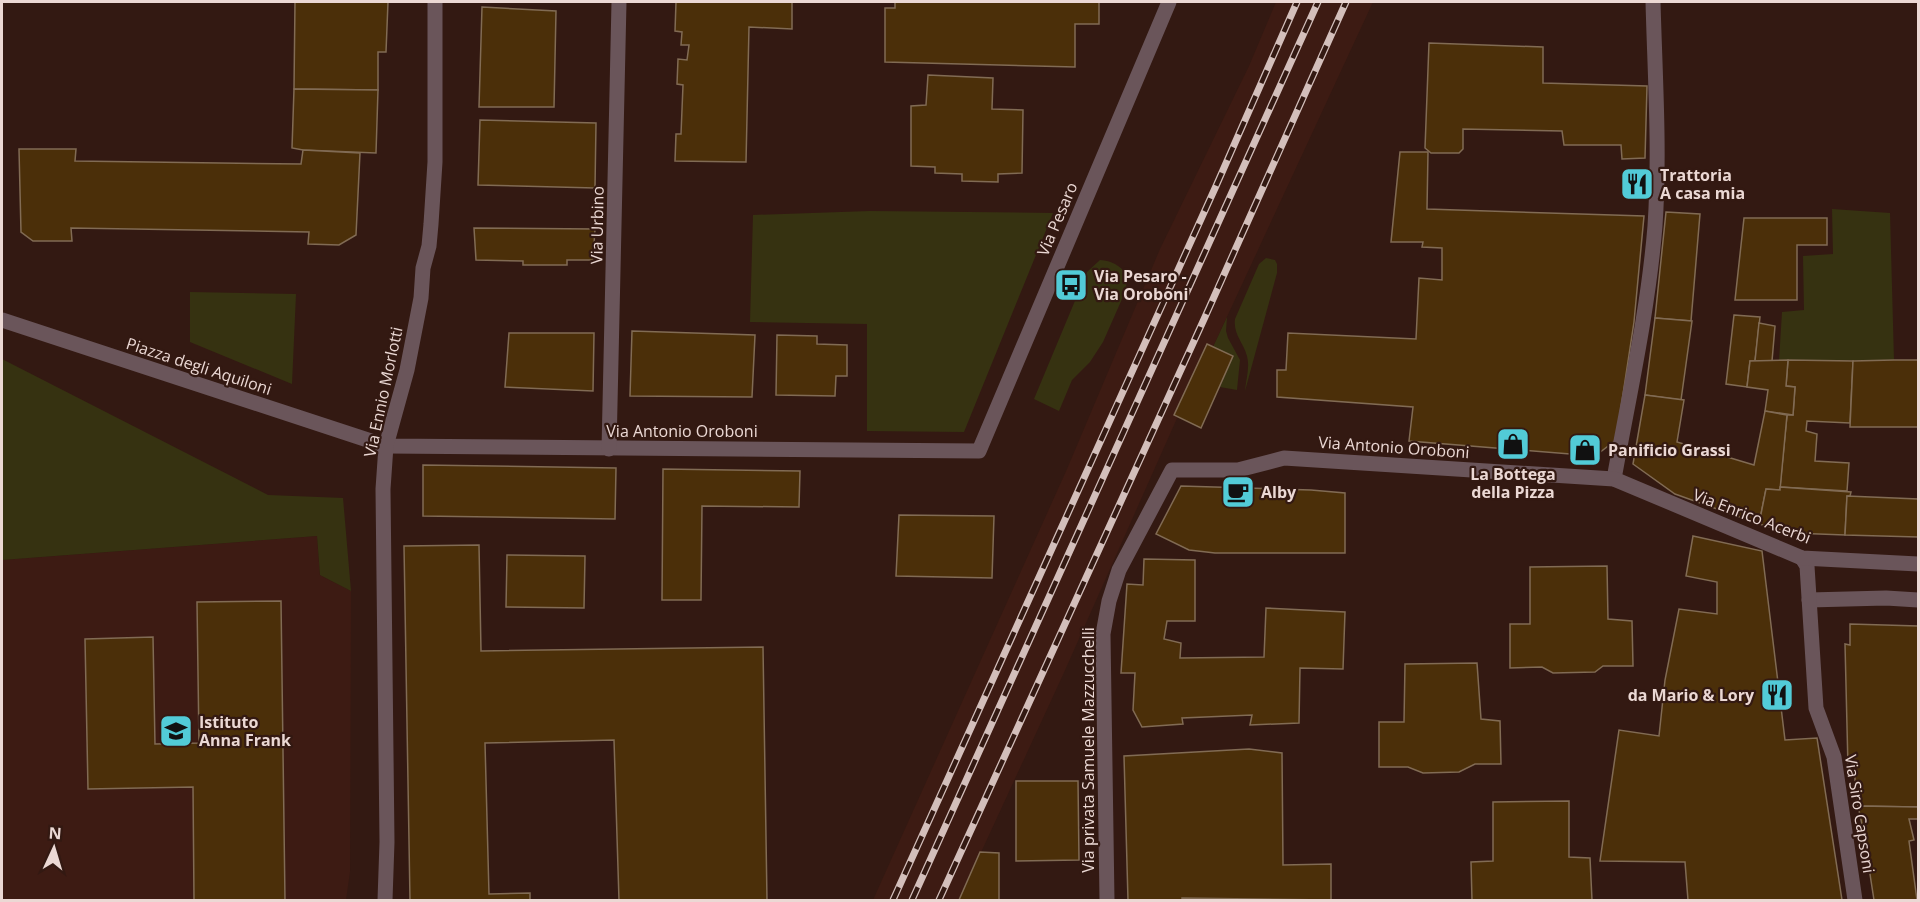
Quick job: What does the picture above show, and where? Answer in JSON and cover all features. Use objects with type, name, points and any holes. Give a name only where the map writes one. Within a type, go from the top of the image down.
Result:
[{"type":"street","name":"Via Ennio Morlotti","points":[[385,900],[387,842],[383,489],[386,446],[406,370],[421,298],[423,268],[429,246],[435,162],[435,2]]},
{"type":"street","name":"Via Urbino","points":[[609,449],[619,2]]},
{"type":"street","name":"Via Pesaro","points":[[979,451],[1169,2]]},
{"type":"street","points":[[1614,479],[1643,328],[1654,228],[1656,133],[1653,2]]},
{"type":"street","name":"Piazza degli Aquiloni","points":[[2,320],[386,446]]},
{"type":"street","name":"Via Antonio Oroboni","points":[[386,446],[979,451]]},
{"type":"street","name":"Via Antonio Oroboni","points":[[1172,470],[1238,470],[1284,458],[1614,479]]},
{"type":"street","name":"Via privata Samuele Mazzucchelli","points":[[1107,900],[1103,634],[1109,601],[1119,570],[1172,470]]},
{"type":"street","name":"Via Enrico Acerbi","points":[[1614,479],[1802,558],[1918,564]]},
{"type":"street","name":"Via Siro Capsoni","points":[[1802,558],[1808,566],[1816,708],[1834,757],[1855,900]]},
{"type":"street","points":[[1809,600],[1886,598],[1918,600]]},
{"type":"shaded area","points":[[1276,2],[1373,2],[1213,347],[1207,344],[1174,414],[1178,416],[1062,677],[959,900],[873,900],[1067,469],[1160,249],[1249,66]]},
{"type":"shaded area","points":[[1832,209],[1890,213],[1894,360],[1779,361],[1782,312],[1804,310],[1803,256],[1833,254]]},
{"type":"shaded area","points":[[870,211],[1053,213],[964,432],[867,431],[867,324],[750,322],[753,215]]},
{"type":"shaded area","points":[[1266,258],[1275,260],[1277,273],[1245,391],[1248,360],[1235,329],[1235,319],[1259,264]]},
{"type":"shaded area","points":[[1100,260],[1115,264],[1127,274],[1126,290],[1103,342],[1090,362],[1072,380],[1059,411],[1034,399],[1087,272]]},
{"type":"shaded area","points":[[190,292],[296,294],[292,384],[190,342]]},
{"type":"shaded area","points":[[1227,317],[1228,338],[1240,360],[1237,390],[1220,387],[1233,356],[1213,347]]},
{"type":"shaded area","points":[[2,359],[268,495],[343,498],[351,591],[320,575],[317,536],[2,560]]},
{"type":"shaded area","name":"Istituto Anna Frank","points":[[317,536],[320,575],[351,591],[350,872],[346,900],[2,900],[2,560]]},
{"type":"building","points":[[295,2],[388,2],[386,52],[378,52],[378,90],[294,89]]},
{"type":"building","points":[[676,2],[792,2],[792,29],[749,27],[746,162],[675,161],[676,134],[681,134],[683,85],[677,84],[678,59],[687,60],[689,45],[681,45],[682,32],[675,31]]},
{"type":"building","points":[[895,2],[1099,2],[1099,24],[1075,24],[1075,67],[885,62],[885,8],[895,8]]},
{"type":"building","points":[[482,7],[556,11],[554,107],[479,107]]},
{"type":"building","points":[[1429,43],[1543,47],[1543,83],[1647,86],[1645,158],[1622,159],[1621,145],[1564,145],[1562,131],[1463,129],[1463,149],[1459,153],[1431,153],[1425,148]]},
{"type":"building","points":[[928,75],[993,78],[992,109],[1023,110],[1022,173],[998,174],[998,182],[962,181],[962,174],[935,173],[935,167],[911,166],[911,106],[926,105]]},
{"type":"building","points":[[294,89],[378,90],[376,153],[292,148]]},
{"type":"building","points":[[480,120],[596,123],[595,188],[478,185]]},
{"type":"building","points":[[19,149],[76,149],[75,161],[301,164],[303,150],[360,153],[356,235],[339,245],[308,244],[309,232],[71,228],[72,241],[33,241],[21,232]]},
{"type":"building","points":[[1400,152],[1428,152],[1427,209],[1644,216],[1634,322],[1616,440],[1595,456],[1409,441],[1413,407],[1277,397],[1277,370],[1286,370],[1288,333],[1416,339],[1419,278],[1442,280],[1442,248],[1422,247],[1423,242],[1391,242]]},
{"type":"building","points":[[1666,212],[1700,214],[1691,321],[1655,318]]},
{"type":"building","points":[[1744,218],[1827,218],[1827,245],[1797,245],[1797,300],[1735,300]]},
{"type":"building","points":[[474,228],[595,229],[593,260],[567,260],[567,265],[523,265],[523,261],[476,260]]},
{"type":"building","points":[[1734,315],[1760,317],[1755,361],[1750,361],[1747,387],[1726,384]]},
{"type":"building","points":[[1655,318],[1692,321],[1681,400],[1645,395]]},
{"type":"building","points":[[1759,323],[1775,326],[1772,361],[1755,361]]},
{"type":"building","points":[[632,331],[755,335],[752,397],[630,396]]},
{"type":"building","points":[[509,333],[594,333],[593,391],[505,387]]},
{"type":"building","points":[[777,335],[817,336],[817,344],[847,345],[847,376],[836,376],[835,396],[776,395]]},
{"type":"building","points":[[1207,344],[1233,356],[1201,428],[1174,415]]},
{"type":"building","points":[[1788,360],[1853,361],[1850,423],[1807,421],[1806,431],[1817,434],[1815,461],[1849,463],[1847,491],[1780,487],[1787,415],[1793,415],[1795,387],[1786,386]]},
{"type":"building","points":[[1788,360],[1786,386],[1795,387],[1793,415],[1765,411],[1768,390],[1747,387],[1750,361]]},
{"type":"building","points":[[1918,360],[1918,427],[1850,427],[1853,361]]},
{"type":"building","points":[[1645,395],[1684,400],[1677,442],[1754,465],[1765,411],[1787,415],[1780,490],[1766,489],[1759,524],[1675,494],[1633,464]]},
{"type":"building","points":[[423,465],[616,468],[615,519],[423,516]]},
{"type":"building","points":[[663,469],[800,471],[799,507],[702,506],[701,600],[662,600]]},
{"type":"building","points":[[1181,486],[1345,493],[1345,553],[1215,553],[1189,550],[1156,534]]},
{"type":"building","points":[[1780,487],[1851,492],[1850,496],[1847,496],[1845,535],[1792,533],[1759,524],[1766,489],[1780,490]]},
{"type":"building","points":[[1847,496],[1918,499],[1918,537],[1845,535]]},
{"type":"building","points":[[899,515],[994,516],[992,578],[896,576]]},
{"type":"building","points":[[1693,536],[1762,551],[1785,740],[1817,738],[1842,900],[1688,900],[1685,862],[1600,861],[1619,730],[1659,736],[1665,680],[1679,609],[1717,614],[1717,582],[1686,576]]},
{"type":"building","points":[[479,545],[481,651],[763,647],[767,900],[619,900],[614,740],[485,743],[489,894],[530,893],[530,900],[410,900],[404,546]]},
{"type":"building","points":[[507,555],[585,556],[584,608],[506,607]]},
{"type":"building","points":[[1144,559],[1195,560],[1195,621],[1167,621],[1164,639],[1181,643],[1180,658],[1264,657],[1266,608],[1345,612],[1343,669],[1300,668],[1299,723],[1250,725],[1252,715],[1182,718],[1183,724],[1142,727],[1133,710],[1135,673],[1121,673],[1127,584],[1143,585]]},
{"type":"building","points":[[1607,566],[1608,619],[1632,621],[1633,666],[1603,666],[1595,672],[1553,673],[1542,667],[1510,668],[1510,624],[1530,624],[1530,567]]},
{"type":"building","points":[[281,601],[285,900],[194,900],[193,787],[88,789],[85,639],[153,637],[155,744],[199,743],[197,602]]},
{"type":"building","points":[[1850,624],[1918,626],[1918,807],[1858,806],[1857,798],[1855,798],[1855,768],[1848,767],[1845,644],[1850,645]]},
{"type":"building","points":[[1477,663],[1481,719],[1500,721],[1501,764],[1475,764],[1459,772],[1423,773],[1408,767],[1379,767],[1379,722],[1404,722],[1405,664]]},
{"type":"building","points":[[1249,749],[1282,753],[1283,865],[1331,864],[1331,900],[1182,898],[1182,900],[1128,900],[1124,756]]},
{"type":"building","points":[[1016,781],[1078,781],[1079,860],[1016,861]]},
{"type":"building","points":[[1569,801],[1569,857],[1590,858],[1592,900],[1472,900],[1471,862],[1493,861],[1493,802]]},
{"type":"building","points":[[1858,806],[1918,807],[1918,819],[1909,819],[1914,840],[1909,841],[1917,900],[1874,900]]},
{"type":"building","points":[[980,852],[999,853],[999,900],[959,900]]},
{"type":"railway","points":[[893,900],[1297,2]]},
{"type":"railway","points":[[912,900],[1318,2]]},
{"type":"railway","points":[[939,900],[1346,2]]},
{"type":"place","name":"Trattoria A casa mia","points":[[1637,184]]},
{"type":"place","name":"Via Pesaro - Via Oroboni","points":[[1071,285]]},
{"type":"place","name":"La Bottega della Pizza","points":[[1513,444]]},
{"type":"place","name":"Panificio Grassi","points":[[1585,450]]},
{"type":"place","name":"Alby","points":[[1238,492]]},
{"type":"place","name":"da Mario & Lory","points":[[1777,695]]},
{"type":"place","name":"Istituto Anna Frank","points":[[176,731]]}]
